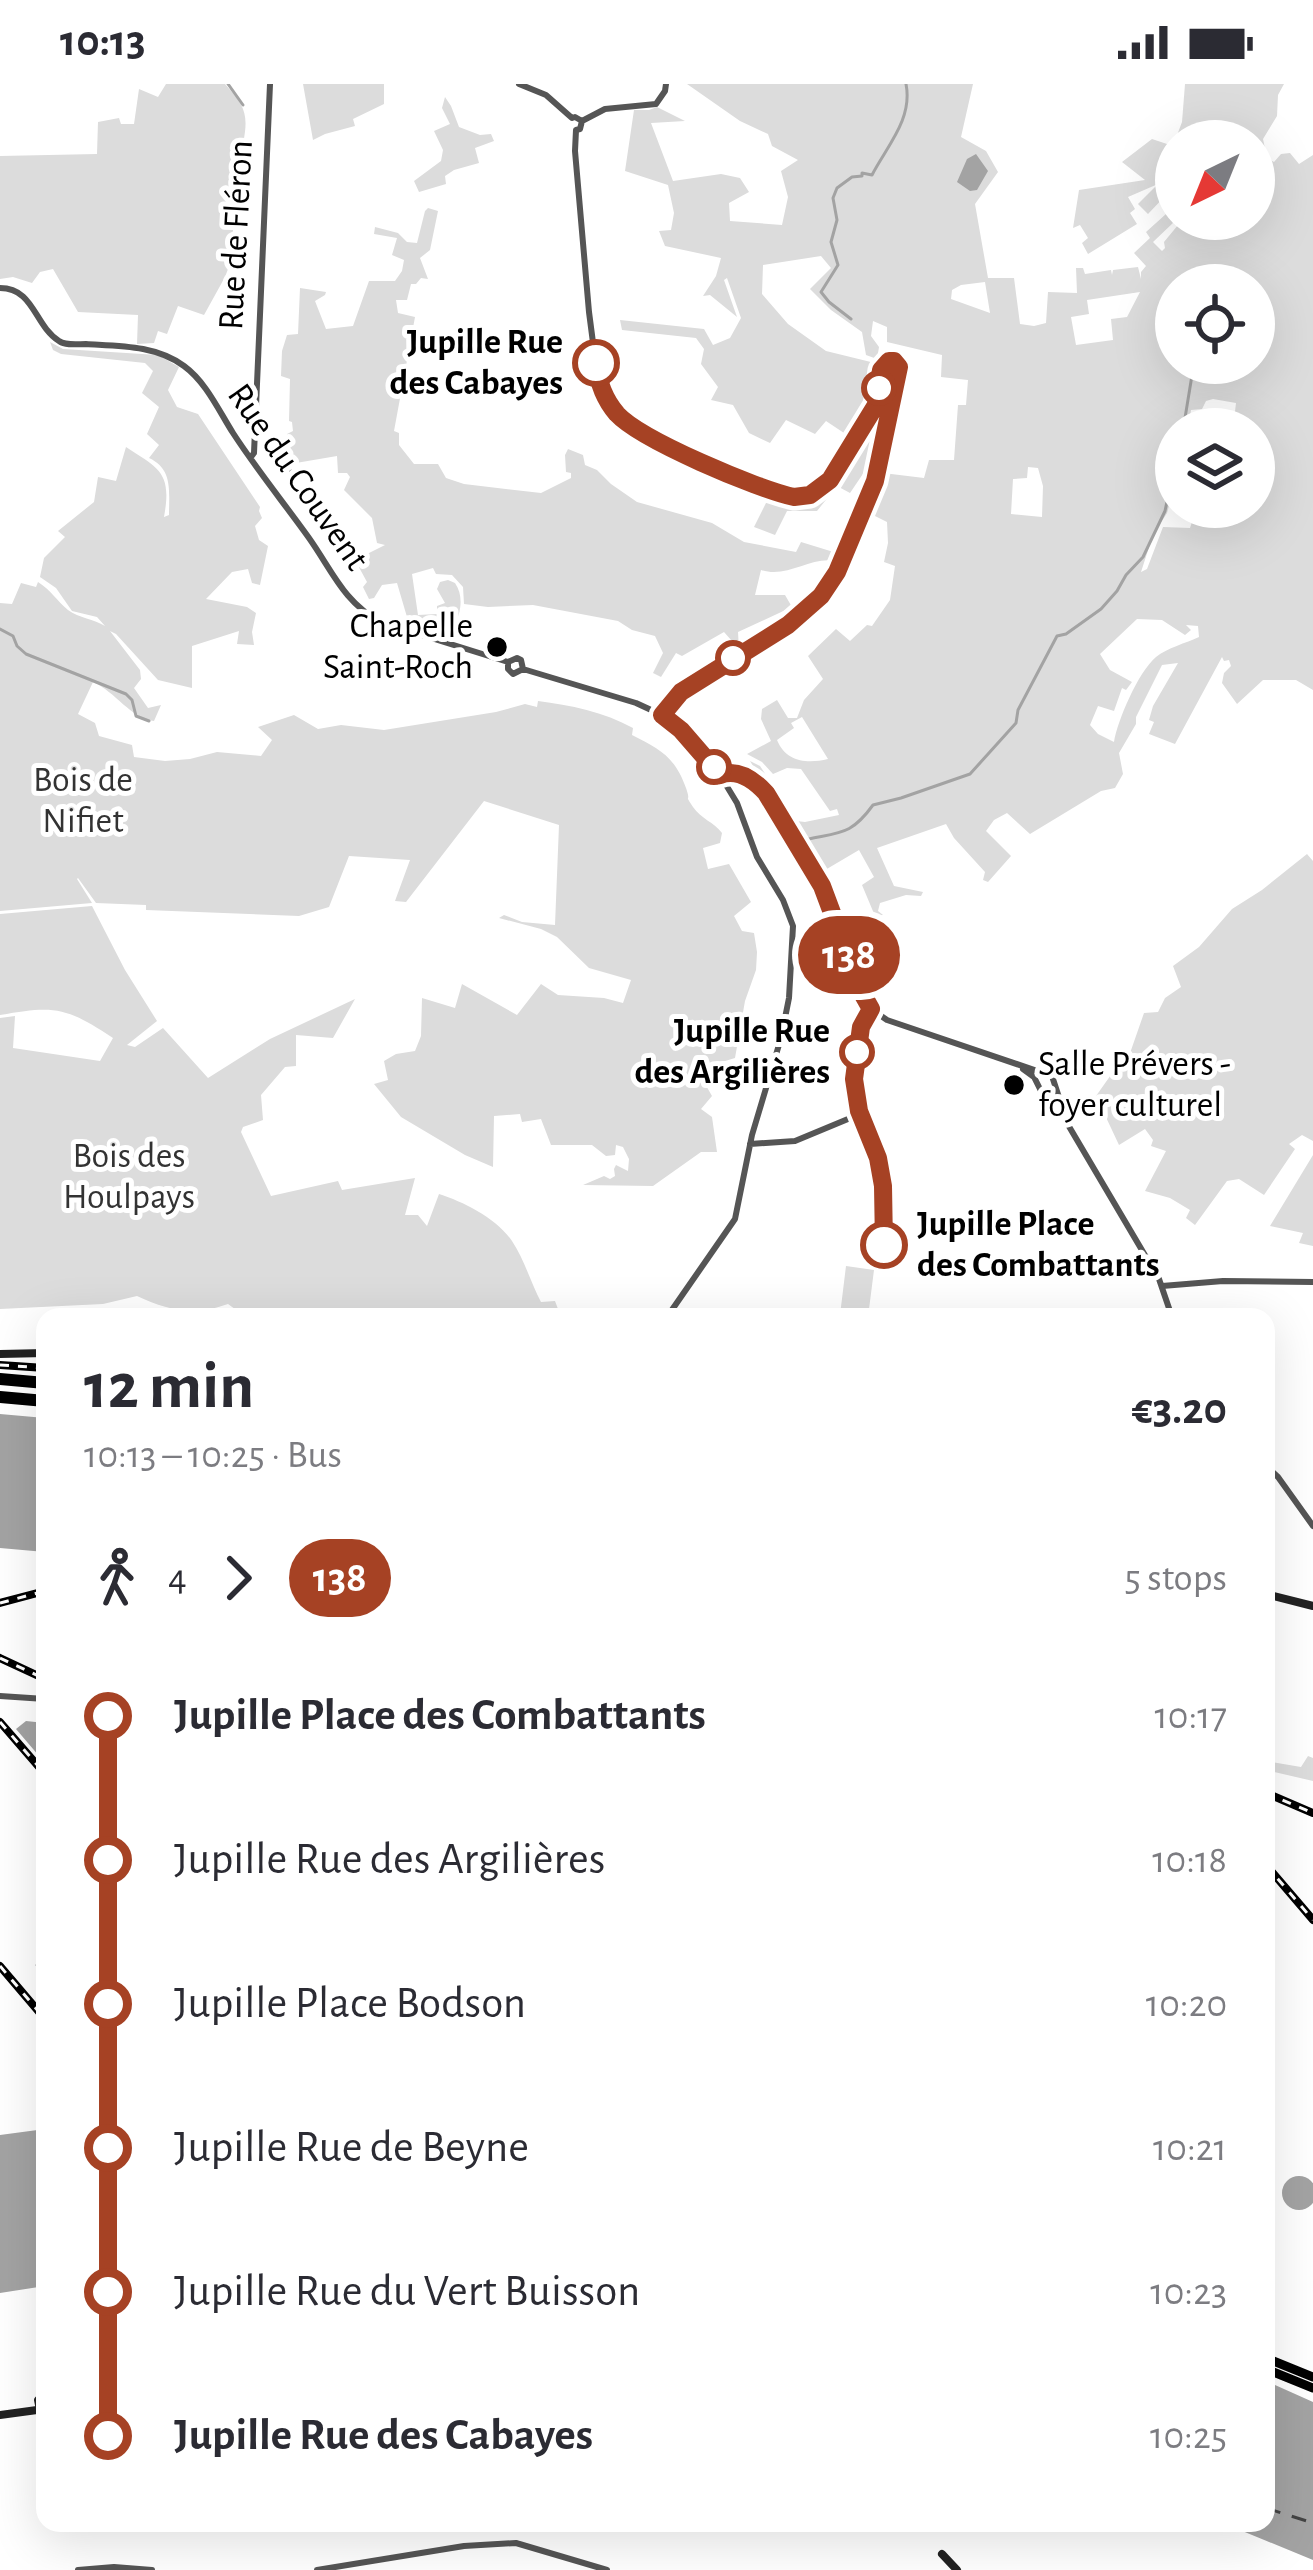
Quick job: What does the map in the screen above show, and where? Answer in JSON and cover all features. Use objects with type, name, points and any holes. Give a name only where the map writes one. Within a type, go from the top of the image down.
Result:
[{"type":"highway","points":[[0,1379],[36,1382]]},
{"type":"highway","points":[[0,1397],[36,1400]]},
{"type":"main road","points":[[0,1345],[15,1354]]},
{"type":"main road","points":[[0,1354],[36,1353]]},
{"type":"main road","points":[[1275,1596],[1313,1606]]},
{"type":"main road","points":[[1275,2362],[1308,2375]]},
{"type":"main road","points":[[1275,2366],[1295,2378],[1308,2375]]},
{"type":"main road","points":[[1275,2366],[1313,2388]]},
{"type":"main road","points":[[0,2415],[36,2412]]},
{"type":"street","name":"Rue de Fléron","points":[[250,459],[254,453],[270,84]]},
{"type":"street","points":[[519,84],[546,95],[582,121]]},
{"type":"street","points":[[576,130],[582,121],[605,109],[656,104],[666,84]]},
{"type":"street","points":[[572,118],[569,126],[576,130]]},
{"type":"street","points":[[576,130],[585,275],[598,381],[619,417],[651,439],[783,495],[810,495],[830,480],[876,405],[881,370],[887,362],[894,361],[899,367],[875,481],[837,572],[821,596],[788,625],[681,692],[662,715]]},
{"type":"street","name":"Rue du Couvent","points":[[0,288],[24,295],[65,344],[160,352],[183,365],[213,400],[350,601],[363,612],[380,622],[508,662],[513,674],[523,669],[662,715],[720,775],[741,810],[757,857],[793,926],[789,998],[735,1219],[673,1308]]},
{"type":"street","points":[[720,775],[736,773],[753,780],[766,793],[822,886],[871,1009],[886,1020],[1054,1079],[1056,1099],[1066,1119],[1162,1286],[1169,1308]]},
{"type":"street","points":[[750,1144],[795,1141],[860,1114],[855,1066],[861,1027],[871,1009]]},
{"type":"street","points":[[1014,1064],[1039,1084],[1045,1099],[1056,1099]]},
{"type":"street","points":[[1039,1084],[1048,1074]]},
{"type":"street","points":[[1162,1286],[1313,1282]]},
{"type":"street","points":[[1275,1474],[1313,1526]]},
{"type":"street","points":[[0,1696],[36,1698]]},
{"type":"street","points":[[317,2570],[516,2542],[607,2570]]},
{"type":"street","points":[[78,2570],[152,2570]]},
{"type":"green space","points":[[166,84],[225,84],[244,111],[243,144],[238,145],[234,164],[236,208],[231,245],[236,248],[204,315],[178,306],[167,334],[158,331],[154,343],[137,344],[138,315],[78,312],[53,269],[40,272],[32,283],[0,279],[0,156],[97,154],[98,122],[119,118],[121,124],[134,124],[139,89],[158,97]]},
{"type":"green space","points":[[303,84],[384,84],[384,104],[353,119],[355,126],[313,140]]},
{"type":"green space","points":[[687,84],[973,84],[961,137],[986,151],[998,172],[975,204],[988,278],[1014,278],[1020,324],[1034,326],[1046,323],[1048,292],[1077,293],[1076,268],[1083,268],[1085,274],[1111,270],[1112,275],[1113,270],[1138,267],[1141,279],[1146,266],[1134,253],[1150,238],[1146,232],[1155,224],[1153,242],[1162,251],[1166,240],[1275,240],[1275,161],[1290,153],[1299,164],[1313,155],[1313,690],[1296,680],[1263,680],[1237,704],[1222,683],[1231,666],[1222,657],[1175,744],[1149,734],[1153,706],[1178,663],[1162,665],[1119,753],[1123,774],[1115,788],[1101,791],[1030,834],[1007,813],[994,820],[986,831],[1011,856],[988,882],[946,824],[877,848],[894,886],[923,892],[880,903],[878,911],[883,915],[875,916],[862,885],[874,877],[859,850],[820,873],[750,761],[760,766],[796,821],[839,815],[837,809],[830,811],[801,769],[773,774],[747,754],[771,741],[761,719],[762,709],[777,700],[788,718],[797,718],[804,700],[823,679],[808,656],[836,629],[850,641],[867,625],[872,626],[890,600],[895,566],[884,562],[887,522],[867,512],[883,473],[924,478],[929,460],[954,460],[958,405],[966,405],[968,380],[941,377],[942,355],[887,342],[887,327],[873,321],[877,359],[866,355],[862,332],[810,289],[831,268],[821,256],[763,265],[762,294],[788,324],[826,351],[879,364],[874,404],[853,439],[826,421],[815,434],[786,420],[770,443],[749,433],[733,405],[711,400],[718,387],[701,364],[704,349],[696,338],[622,330],[620,320],[704,329],[713,345],[730,338],[741,318],[727,278],[737,317],[710,295],[703,296],[721,258],[665,246],[659,231],[671,230],[674,213],[668,185],[625,171],[634,110],[657,107],[685,121],[651,123],[673,181],[721,174],[740,178],[749,192],[729,203],[730,221],[782,225],[788,197],[781,171],[798,160],[772,146],[768,134],[740,121]],"holes":[[[985,282],[990,313],[951,299],[952,290],[961,285]],[[1140,292],[1127,317],[1111,319],[1113,340],[1076,345],[1071,317],[1089,314],[1087,300]],[[1028,467],[1038,468],[1042,517],[1011,514],[1013,479],[1027,478]],[[1137,619],[1162,620],[1185,635],[1191,630],[1186,625],[1198,626],[1199,637],[1149,664],[1129,698],[1114,742],[1090,725],[1098,706],[1114,711],[1122,688],[1126,690],[1132,682],[1110,670],[1100,654]],[[802,717],[828,759],[805,761],[786,753],[777,740],[794,728],[791,723]]]},
{"type":"green space","points":[[1185,84],[1284,84],[1275,120],[1182,120]]},
{"type":"green space","points":[[445,97],[459,127],[491,134],[494,141],[475,148],[479,163],[454,170],[445,176],[446,184],[419,192],[414,181],[441,161],[443,150],[434,131],[450,124],[442,108]]},
{"type":"green space","points":[[1152,139],[1155,185],[1128,197],[1137,224],[1088,254],[1082,243],[1088,238],[1080,225],[1073,228],[1079,190],[1145,180],[1122,162]]},
{"type":"green space","points":[[1155,187],[1155,207],[1148,214],[1138,204]]},
{"type":"green space","points":[[428,208],[438,211],[430,250],[420,258],[428,279],[411,284],[407,300],[396,300],[398,313],[415,317],[394,431],[414,464],[438,464],[446,478],[464,484],[541,493],[571,478],[566,472],[568,449],[583,455],[585,465],[637,502],[712,523],[744,542],[796,552],[801,542],[840,554],[836,561],[780,572],[761,570],[755,595],[785,595],[792,607],[738,632],[739,649],[724,632],[682,656],[676,653],[661,677],[653,673],[663,653],[655,636],[618,621],[533,605],[464,604],[463,587],[452,575],[436,574],[433,568],[412,574],[418,615],[437,614],[437,606],[445,603],[437,589],[440,582],[455,583],[460,599],[454,626],[445,627],[440,635],[405,627],[407,617],[397,583],[382,585],[369,599],[363,587],[367,582],[355,560],[385,545],[377,543],[372,518],[344,490],[350,477],[338,473],[337,456],[290,464],[282,446],[288,444],[287,434],[293,431],[290,379],[281,376],[282,351],[287,335],[298,334],[300,288],[326,292],[315,301],[326,329],[353,326],[369,281],[395,281],[402,271],[404,260],[392,255],[397,238],[374,234],[375,227],[417,243]]},
{"type":"green space","name":"Bois de Nifiet","points":[[50,342],[63,349],[158,355],[179,367],[168,390],[177,407],[198,414],[260,507],[262,518],[255,526],[259,540],[268,546],[260,585],[252,583],[248,569],[232,572],[206,599],[256,613],[254,645],[237,644],[239,631],[192,646],[192,688],[158,680],[110,631],[140,670],[141,679],[134,688],[148,708],[161,705],[154,721],[145,719],[93,682],[78,714],[95,723],[99,736],[132,745],[134,757],[165,761],[217,752],[261,756],[272,740],[258,727],[294,715],[318,729],[341,725],[384,730],[525,704],[537,707],[538,701],[587,710],[633,728],[632,735],[671,761],[693,807],[722,833],[720,843],[703,848],[708,869],[729,864],[751,902],[734,916],[742,931],[754,933],[757,952],[735,1058],[712,1065],[704,1082],[712,1096],[701,1109],[712,1117],[717,1152],[701,1152],[653,1186],[583,1185],[615,1176],[616,1165],[628,1171],[623,1147],[616,1145],[615,1155],[606,1156],[592,1145],[551,1145],[541,1119],[522,1122],[520,1114],[494,1116],[493,1167],[401,1117],[374,1084],[388,1080],[384,1061],[415,1051],[421,1036],[422,998],[455,1008],[462,984],[517,1015],[541,984],[558,995],[623,1003],[631,980],[589,968],[557,937],[541,929],[499,918],[555,925],[559,825],[484,801],[406,902],[395,901],[410,860],[349,856],[329,907],[299,916],[146,910],[146,905],[96,903],[78,878],[92,903],[0,911],[0,603],[12,604],[21,583],[36,587],[38,582],[68,610],[105,626],[97,617],[72,611],[56,588],[40,577],[44,558],[65,537],[58,531],[94,502],[98,477],[116,481],[126,447],[161,474],[166,491],[164,517],[169,515],[166,475],[149,458],[159,445],[147,434],[159,407],[142,393],[153,371],[145,363],[61,354]]},
{"type":"green space","points":[[890,367],[893,371],[875,456],[850,493],[837,486],[817,511],[787,511],[775,535],[754,527],[770,495],[805,500],[824,492],[868,423]]},
{"type":"green space","points":[[1307,854],[1313,861],[1313,1141],[1302,1135],[1289,1144],[1295,1149],[1264,1195],[1239,1179],[1227,1181],[1195,1225],[1186,1218],[1190,1210],[1145,1191],[1166,1151],[1151,1146],[1153,1140],[1145,1129],[1119,1145],[1096,1096],[1125,1055],[1129,1056],[1144,1013],[1158,1012],[1165,998],[1181,987],[1173,966],[1199,947],[1232,909]]},
{"type":"green space","name":"Bois des Houlpays","points":[[92,906],[157,1021],[127,1045],[135,1047],[163,1028],[208,1078],[270,1039],[355,999],[333,1038],[296,1035],[296,1066],[285,1067],[261,1095],[263,1120],[243,1127],[241,1132],[271,1196],[338,1181],[342,1190],[415,1178],[405,1215],[418,1215],[427,1226],[439,1194],[469,1206],[512,1241],[541,1302],[555,1301],[558,1308],[234,1308],[228,1304],[173,1308],[137,1296],[103,1304],[0,1309],[0,1018],[15,1016],[13,1048],[100,1061],[113,1038],[60,1011],[0,1015],[0,914]]},
{"type":"green space","points":[[1313,1155],[1313,1246],[1299,1243],[1303,1233],[1270,1226]]},
{"type":"green space","points":[[846,1266],[874,1270],[869,1308],[841,1308]]},
{"type":"green space","points":[[1308,1756],[1313,1758],[1313,1781],[1275,1772],[1275,1763],[1301,1767]]},
{"type":"shaded area","points":[[976,154],[988,171],[977,190],[970,191],[957,182],[967,159]]},
{"type":"shaded area","points":[[0,1414],[36,1417],[36,1551],[0,1548]]},
{"type":"shaded area","points":[[26,1721],[36,1722],[36,1752],[16,1729]]},
{"type":"shaded area","points":[[36,2130],[36,2287],[0,2293],[0,2135]]},
{"type":"shaded area","points":[[1299,2176],[1311,2181],[1311,2205],[1299,2210],[1287,2205],[1282,2193],[1287,2181]]},
{"type":"shaded area","points":[[1275,2385],[1313,2402],[1313,2560],[1245,2532],[1275,2532]]},
{"type":"waterway","points":[[228,84],[243,105]]},
{"type":"waterway","points":[[851,319],[821,292],[838,265],[831,242],[837,220],[833,198],[837,188],[852,177],[872,175],[902,121],[906,84]]},
{"type":"waterway","points":[[1187,408],[1191,384]]},
{"type":"waterway","points":[[279,444],[294,479]]},
{"type":"waterway","points":[[809,839],[846,830],[873,805],[970,774],[1016,723],[1018,710],[1057,636],[1101,609],[1143,557],[1157,528]]},
{"type":"waterway","points":[[0,629],[13,636],[26,654],[126,694],[136,716],[149,721]]},
{"type":"ferry route","points":[[1275,2511],[1313,2523]]},
{"type":"railway","points":[[0,1365],[36,1367]]},
{"type":"railway","points":[[0,1603],[36,1593]]},
{"type":"railway","points":[[0,1658],[36,1675]]},
{"type":"railway","points":[[0,1722],[36,1764]]},
{"type":"railway","points":[[1275,1797],[1313,1813]]},
{"type":"railway","points":[[1275,1876],[1313,1920]]},
{"type":"railway","points":[[0,1966],[36,2008]]},
{"type":"bus line","name":"138","points":[[596,363],[598,381],[619,417],[651,439],[794,497],[810,495],[830,480],[876,405],[881,370],[889,361],[899,367],[875,481],[837,572],[821,596],[788,625],[681,692],[662,715],[720,775],[742,774],[766,793],[830,904],[871,1009],[861,1027],[854,1079],[859,1111],[878,1158],[884,1245]]},
{"type":"place","name":"Jupille Rue des Cabayes","points":[[596,363]]},
{"type":"place","name":"Chapelle Saint-Roch","points":[[497,647]]},
{"type":"place","name":"Jupille Rue des Argilières","points":[[857,1052]]},
{"type":"place","name":"Salle Prévers - foyer culturel","points":[[1014,1085]]},
{"type":"place","name":"Jupille Place des Combattants","points":[[884,1245]]}]
